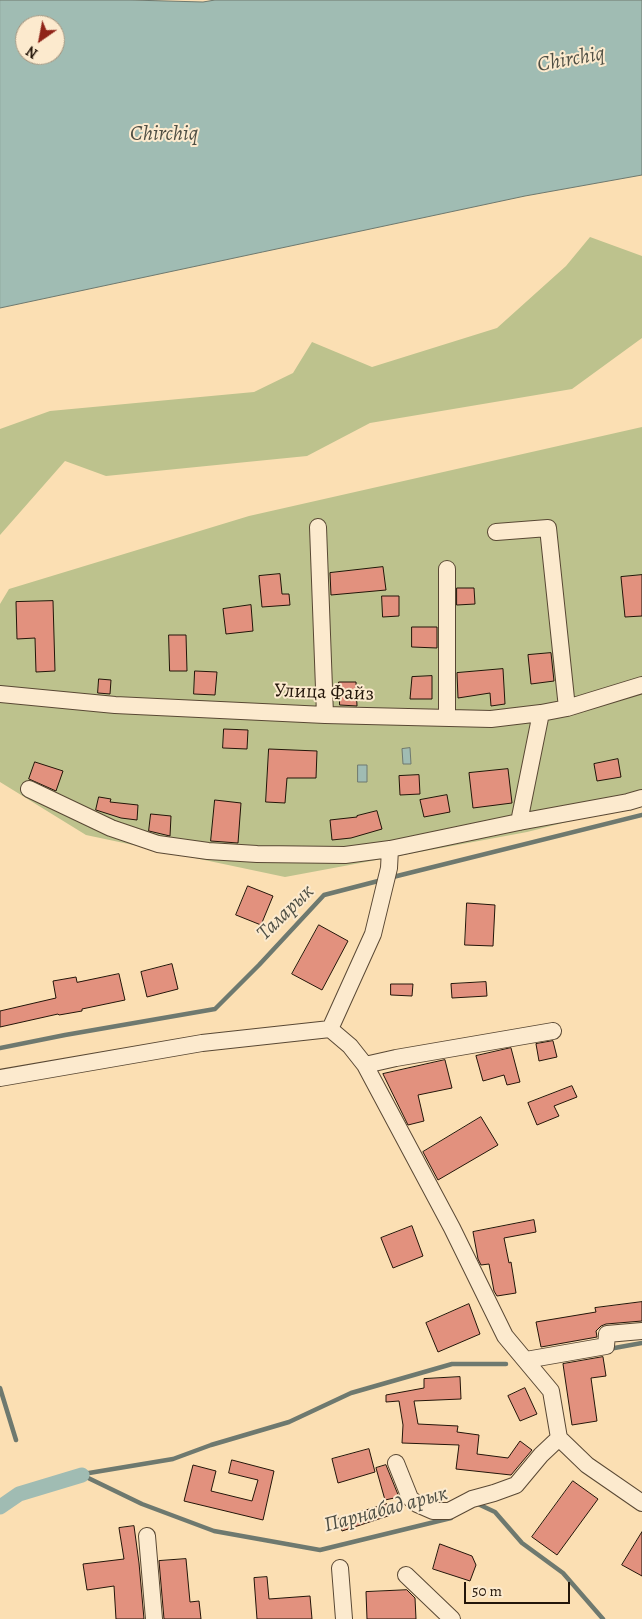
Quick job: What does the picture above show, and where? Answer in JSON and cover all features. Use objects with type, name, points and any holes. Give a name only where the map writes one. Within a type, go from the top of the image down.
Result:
[{"type":"street","points":[[318,526],[325,715]]},
{"type":"street","points":[[496,532],[548,528],[567,708]]},
{"type":"street","points":[[447,569],[447,718]]},
{"type":"street","name":"Улица Файз","points":[[0,694],[115,705],[325,715],[491,719],[567,708],[642,685]]},
{"type":"street","points":[[519,822],[541,713]]},
{"type":"street","points":[[29,789],[111,828],[158,844],[208,851],[257,854],[345,855],[390,849],[642,798]]},
{"type":"street","points":[[330,1029],[373,934],[387,876],[390,849]]},
{"type":"street","points":[[0,1078],[202,1043],[330,1029],[350,1046],[365,1065],[452,1228],[505,1336],[551,1391],[559,1438],[587,1465],[642,1503]]},
{"type":"street","points":[[365,1065],[553,1031]]},
{"type":"street","points":[[526,1360],[606,1346],[607,1334],[642,1332]]},
{"type":"street","points":[[396,1463],[410,1498],[433,1512],[449,1511],[472,1498],[516,1485],[541,1455],[559,1438]]},
{"type":"street","points":[[147,1536],[154,1619]]},
{"type":"street","points":[[340,1568],[344,1619]]},
{"type":"street","points":[[406,1575],[452,1619]]},
{"type":"green space","points":[[590,237],[642,256],[642,338],[572,389],[370,423],[307,456],[106,476],[65,461],[0,535],[0,429],[50,411],[254,392],[293,373],[312,342],[372,367],[497,328],[566,266]]},
{"type":"green space","points":[[642,427],[642,803],[527,832],[285,877],[86,835],[0,782],[0,604],[9,589],[249,516]]},
{"type":"water","name":"Chirchiq","points":[[0,0],[203,2],[215,0],[642,0],[642,175],[525,196],[0,308]]},
{"type":"water","points":[[410,748],[411,764],[403,764],[402,749]]},
{"type":"water","points":[[358,765],[367,765],[367,782],[358,782]]},
{"type":"building","points":[[383,567],[386,590],[331,595],[330,573]]},
{"type":"building","points":[[280,574],[282,594],[289,594],[290,605],[262,607],[259,576]]},
{"type":"building","points":[[642,575],[642,616],[625,617],[621,577]]},
{"type":"building","points":[[457,588],[474,588],[475,604],[457,605]]},
{"type":"building","points":[[382,596],[399,596],[399,616],[383,617]]},
{"type":"building","points":[[53,601],[55,671],[36,672],[35,638],[17,639],[16,602]]},
{"type":"building","points":[[251,605],[253,631],[226,634],[223,609]]},
{"type":"building","points":[[412,627],[437,627],[437,648],[412,647]]},
{"type":"building","points":[[169,635],[186,635],[187,671],[170,671]]},
{"type":"building","points":[[551,653],[554,681],[531,684],[528,655]]},
{"type":"building","points":[[503,669],[505,704],[491,706],[490,693],[458,698],[457,673]]},
{"type":"building","points":[[195,671],[217,672],[215,695],[194,694]]},
{"type":"building","points":[[432,676],[432,699],[410,699],[412,677]]},
{"type":"building","points":[[99,679],[111,680],[110,694],[98,693]]},
{"type":"building","points":[[339,682],[356,682],[357,706],[340,705]]},
{"type":"building","points":[[224,729],[248,730],[247,749],[223,748]]},
{"type":"building","points":[[269,749],[317,751],[316,778],[287,778],[285,803],[266,802]]},
{"type":"building","points":[[618,759],[621,777],[597,781],[594,764]]},
{"type":"building","points":[[35,762],[63,771],[56,791],[29,779]]},
{"type":"building","points":[[508,769],[512,803],[473,808],[469,773]]},
{"type":"building","points":[[419,775],[420,794],[400,795],[399,776]]},
{"type":"building","points":[[447,795],[450,812],[424,817],[420,800]]},
{"type":"building","points":[[99,797],[111,799],[110,802],[138,805],[137,820],[121,818],[96,810]]},
{"type":"building","points":[[215,800],[241,803],[238,843],[211,841]]},
{"type":"building","points":[[377,811],[382,829],[351,838],[332,840],[330,820],[357,817]]},
{"type":"building","points":[[151,814],[171,816],[170,836],[149,831]]},
{"type":"building","points":[[248,886],[273,896],[261,925],[236,915]]},
{"type":"building","points":[[467,903],[495,905],[493,946],[465,945]]},
{"type":"building","points":[[319,925],[348,941],[322,990],[292,974]]},
{"type":"building","points":[[172,964],[178,989],[147,997],[141,972]]},
{"type":"building","points":[[119,974],[125,1000],[82,1009],[82,1011],[58,1014],[0,1027],[0,1011],[56,998],[53,981],[76,977],[77,982]]},
{"type":"building","points":[[486,982],[487,996],[452,998],[451,984]]},
{"type":"building","points":[[391,984],[413,984],[412,996],[391,995]]},
{"type":"building","points":[[553,1041],[557,1057],[539,1061],[536,1044]]},
{"type":"building","points":[[511,1048],[520,1082],[507,1085],[504,1075],[483,1081],[476,1056]]},
{"type":"building","points":[[445,1060],[452,1088],[418,1095],[424,1121],[408,1125],[383,1074]]},
{"type":"building","points":[[572,1086],[577,1097],[554,1106],[559,1116],[537,1125],[528,1103]]},
{"type":"building","points":[[481,1117],[498,1145],[438,1180],[423,1152]]},
{"type":"building","points":[[534,1220],[536,1232],[504,1238],[509,1263],[511,1262],[516,1293],[497,1296],[494,1291],[489,1264],[481,1265],[478,1259],[473,1232]]},
{"type":"building","points":[[412,1226],[423,1256],[393,1268],[381,1238]]},
{"type":"building","points":[[642,1302],[642,1321],[606,1324],[596,1331],[597,1337],[541,1347],[536,1322],[596,1312],[595,1308]]},
{"type":"building","points":[[469,1304],[480,1334],[438,1352],[426,1323]]},
{"type":"building","points":[[603,1357],[606,1376],[591,1378],[597,1421],[572,1425],[563,1364]]},
{"type":"building","points":[[460,1377],[461,1399],[414,1401],[418,1424],[458,1426],[457,1432],[479,1435],[477,1454],[508,1458],[520,1441],[532,1450],[511,1475],[456,1469],[459,1445],[402,1443],[403,1425],[399,1401],[386,1402],[386,1395],[424,1388],[424,1379]]},
{"type":"building","points":[[525,1388],[537,1414],[520,1421],[508,1396]]},
{"type":"building","points":[[369,1449],[375,1472],[338,1483],[332,1459]]},
{"type":"building","points":[[232,1460],[274,1471],[263,1520],[184,1501],[193,1465],[216,1471],[211,1491],[252,1501],[258,1480],[229,1473]]},
{"type":"building","points":[[386,1465],[399,1497],[385,1500],[376,1468]]},
{"type":"building","points":[[573,1481],[598,1499],[557,1555],[532,1537]]},
{"type":"building","points":[[387,1504],[391,1515],[342,1531],[338,1519]]},
{"type":"building","points":[[134,1526],[144,1619],[116,1619],[114,1586],[87,1590],[83,1564],[124,1559],[119,1528]]},
{"type":"building","points":[[642,1532],[642,1576],[622,1565]]},
{"type":"building","points":[[440,1544],[472,1556],[476,1565],[470,1581],[433,1569]]},
{"type":"building","points":[[186,1559],[190,1602],[199,1601],[201,1619],[164,1619],[159,1561]]},
{"type":"building","points":[[267,1577],[269,1599],[310,1596],[312,1619],[257,1619],[254,1578]]},
{"type":"building","points":[[407,1590],[415,1598],[416,1619],[367,1619],[366,1592]]},
{"type":"waterway","name":"Таларык","points":[[389,878],[642,815]]},
{"type":"waterway","name":"Таларык","points":[[0,1048],[215,1009],[324,895],[382,880]]},
{"type":"waterway","points":[[609,1349],[642,1343]]},
{"type":"waterway","points":[[83,1474],[173,1459],[211,1445],[289,1422],[351,1393],[452,1364],[506,1364]]},
{"type":"waterway","name":"Таларык","points":[[0,1388],[16,1440]]},
{"type":"waterway","name":"Парнабад арык","points":[[82,1475],[142,1504],[214,1531],[320,1550],[451,1518]]},
{"type":"waterway","name":"Парнабад арык","points":[[0,1507],[19,1494],[82,1475]]},
{"type":"waterway","name":"Парнабад арык","points":[[478,1504],[495,1512],[522,1543],[563,1573],[603,1619]]}]
